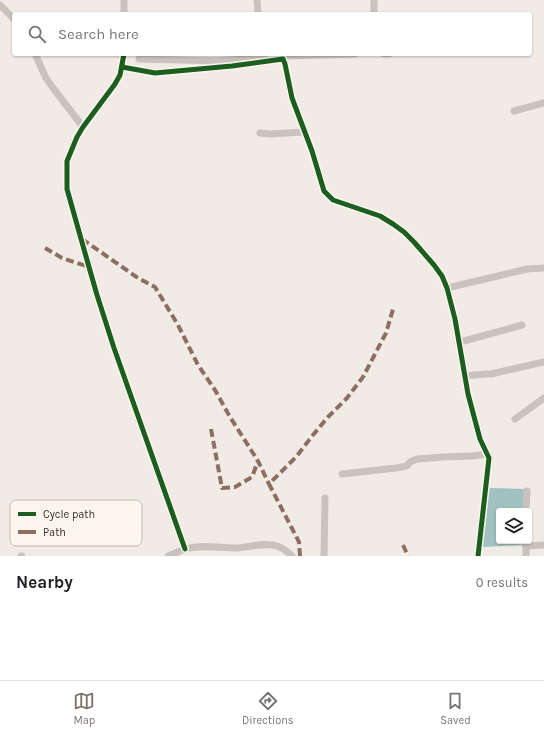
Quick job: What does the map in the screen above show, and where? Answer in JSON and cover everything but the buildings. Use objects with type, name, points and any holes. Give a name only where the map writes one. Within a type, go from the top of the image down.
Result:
[{"type":"street","points":[[124,0],[124,12]]},
{"type":"street","points":[[257,0],[258,12]]},
{"type":"street","points":[[374,0],[374,12]]},
{"type":"street","points":[[0,5],[12,17]]},
{"type":"street","points":[[36,56],[52,88],[83,127]]},
{"type":"street","points":[[124,56],[120,75],[115,84],[77,137],[67,161],[67,189],[96,295],[185,549]]},
{"type":"street","points":[[138,59],[217,60],[259,56],[307,56]]},
{"type":"street","points":[[122,67],[155,73],[232,66],[283,57]]},
{"type":"street","points":[[283,57],[292,98],[305,132],[324,191],[333,200],[380,216],[393,224],[414,242],[442,276],[455,319],[468,394],[480,439],[489,458],[478,556]]},
{"type":"street","points":[[514,111],[544,103]]},
{"type":"street","points":[[260,133],[270,134],[305,132]]},
{"type":"street","points":[[446,288],[527,269],[544,268]]},
{"type":"street","points":[[460,342],[522,325]]},
{"type":"street","points":[[465,376],[491,374],[544,362]]},
{"type":"street","points":[[515,419],[544,398]]},
{"type":"street","points":[[342,474],[407,466],[410,462],[417,459],[488,454]]},
{"type":"street","points":[[526,508],[527,491]]},
{"type":"street","points":[[324,556],[325,498]]},
{"type":"street","points":[[526,544],[526,556]]},
{"type":"street","points":[[532,544],[544,545]]},
{"type":"street","points":[[168,556],[185,549],[209,546],[237,548],[265,545],[276,546],[285,550],[292,556]]},
{"type":"water","points":[[489,488],[526,489],[525,508],[496,508],[496,544],[523,544],[482,547]]},
{"type":"marked path","points":[[82,239],[138,278],[155,287],[178,325],[198,365],[258,461],[269,484]]},
{"type":"marked path","points":[[45,248],[62,258],[89,267]]},
{"type":"marked path","points":[[300,556],[299,542],[269,484],[296,457],[328,417],[347,398],[363,377],[386,333],[394,306]]},
{"type":"marked path","points":[[211,429],[222,488],[235,487],[252,477],[258,461]]},
{"type":"marked path","points":[[403,545],[408,556]]},
{"type":"cycle path","points":[[124,56],[120,75],[115,84],[77,137],[67,161],[67,189],[97,295],[114,348],[185,549]]},
{"type":"cycle path","points":[[122,67],[155,73],[232,66],[283,59],[292,98],[312,151],[324,191],[333,200],[380,216],[393,224],[404,232],[434,265],[442,276],[447,288],[455,319],[468,394],[480,439],[489,458],[478,556]]}]
